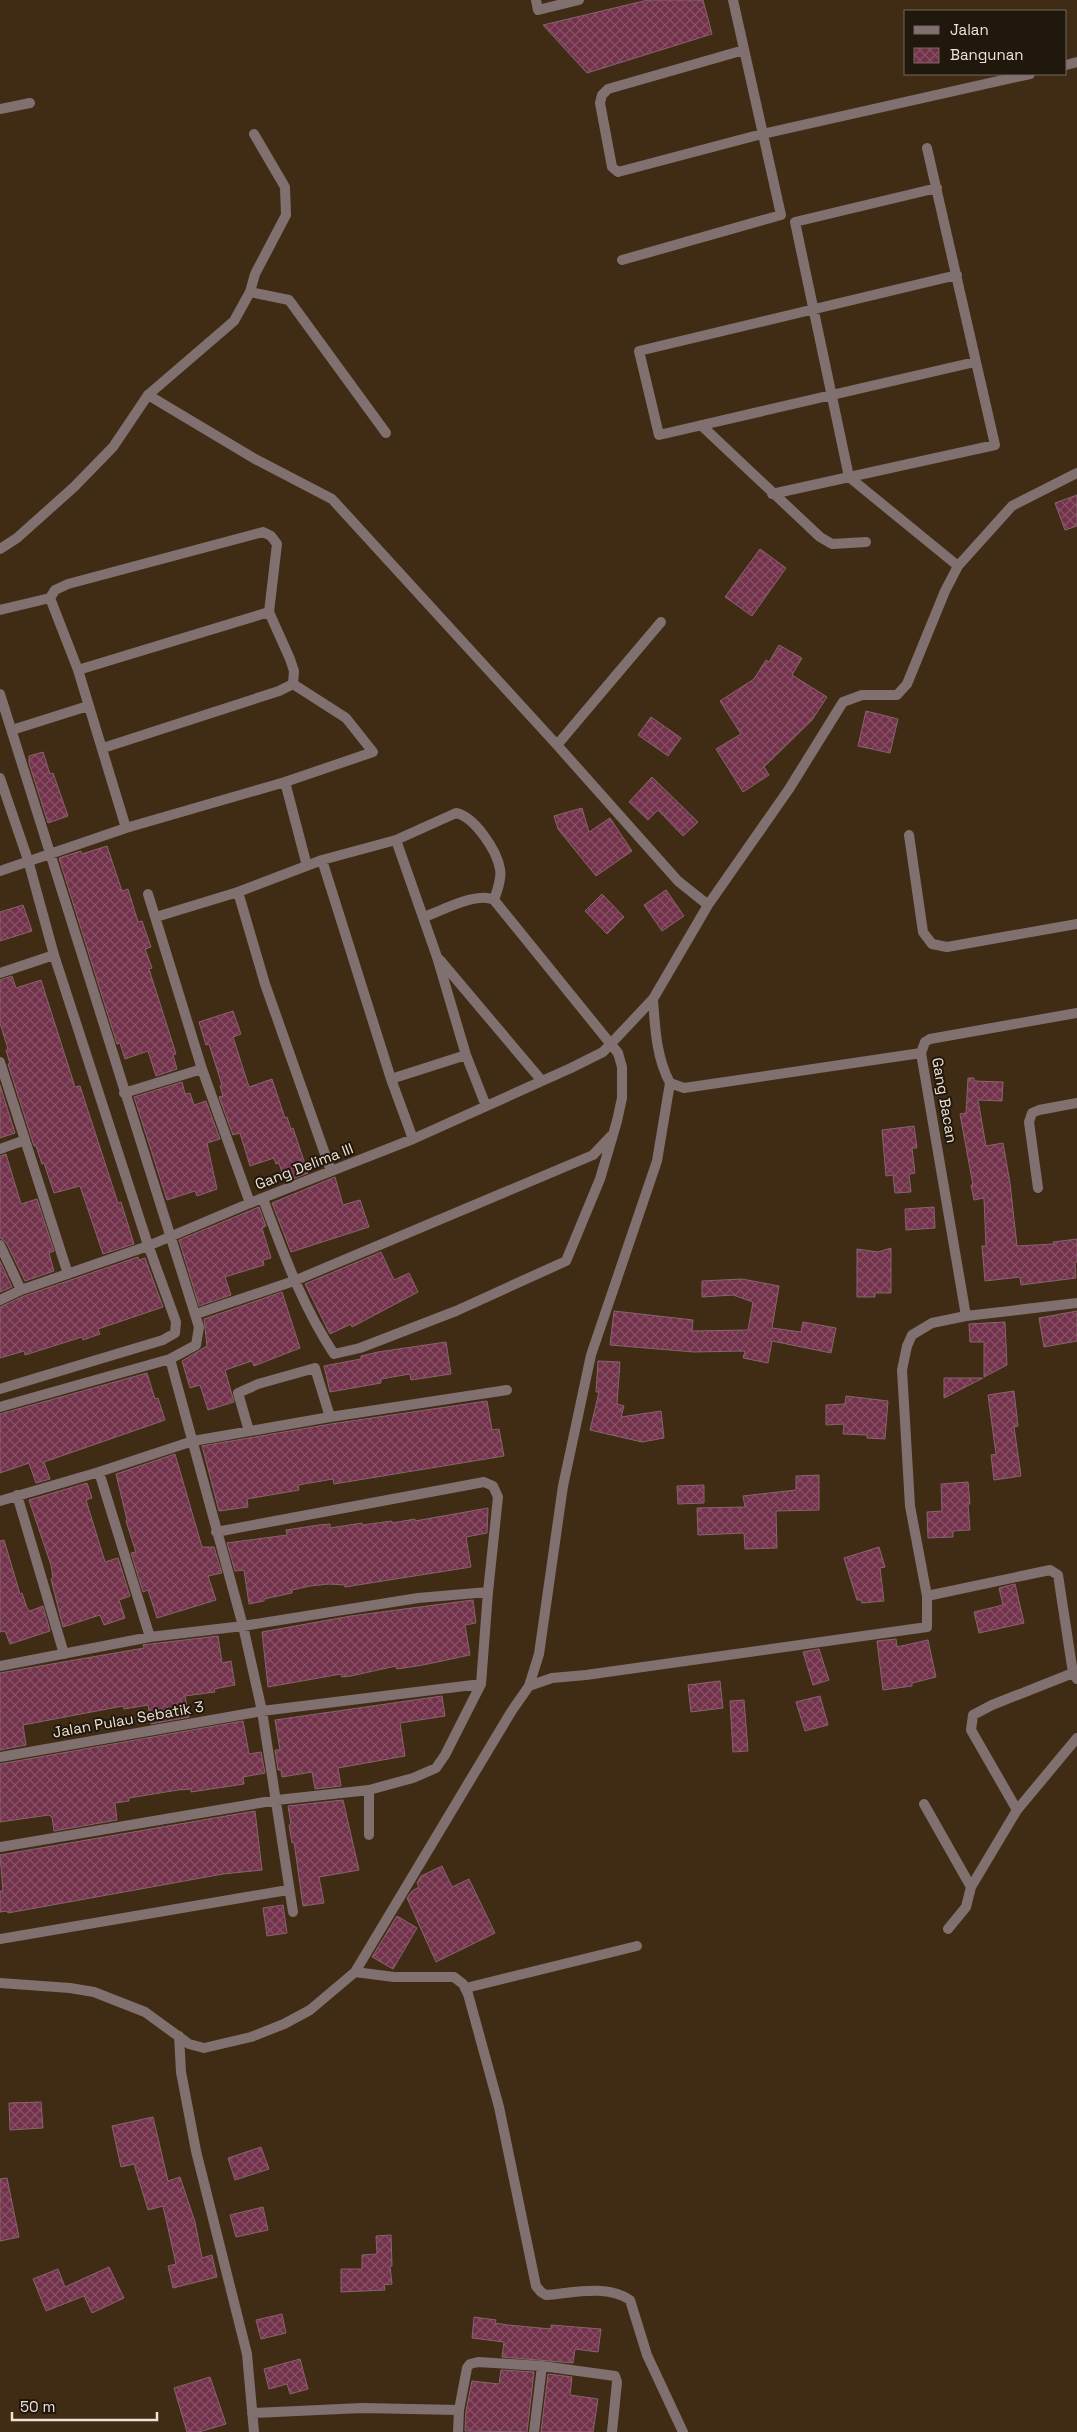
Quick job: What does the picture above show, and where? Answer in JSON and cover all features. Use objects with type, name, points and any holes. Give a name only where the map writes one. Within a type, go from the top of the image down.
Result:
[{"type":"street","points":[[536,0],[538,10],[579,0]]},
{"type":"street","points":[[622,260],[781,215],[733,0]]},
{"type":"street","points":[[744,50],[608,89],[602,95],[600,103],[612,167],[618,172],[762,134],[1026,75]]},
{"type":"street","points":[[0,109],[30,103]]},
{"type":"street","points":[[0,549],[17,538],[74,487],[113,447],[148,395],[234,320],[250,292],[255,274],[286,215],[285,186],[254,134]]},
{"type":"street","points":[[772,494],[995,445],[928,148]]},
{"type":"street","points":[[937,188],[795,222],[849,477],[958,566]]},
{"type":"street","points":[[956,275],[639,351],[659,434],[975,362]]},
{"type":"street","points":[[250,292],[289,300],[386,434]]},
{"type":"street","points":[[148,395],[255,459],[332,499],[678,881],[708,905]]},
{"type":"street","points":[[701,425],[772,494],[820,537],[832,544],[866,542]]},
{"type":"street","name":"Gang Delima III","points":[[0,1300],[21,1290],[148,1246],[250,1203],[413,1139],[603,1052],[653,999],[708,905],[789,789],[843,702],[862,695],[897,695],[907,684],[945,591],[958,566],[1012,506],[1077,473]]},
{"type":"street","points":[[0,610],[50,598],[55,590],[68,584],[263,532],[271,536],[277,544],[269,612],[290,659],[294,671],[293,684]]},
{"type":"street","points":[[50,598],[78,670],[126,828]]},
{"type":"street","points":[[78,670],[269,612]]},
{"type":"street","points":[[557,746],[662,622]]},
{"type":"street","points":[[103,748],[279,691],[293,684]]},
{"type":"street","points":[[0,871],[126,828],[285,782],[373,752],[346,718],[293,684]]},
{"type":"street","points":[[0,694],[199,1327],[196,1345],[170,1358],[0,1407]]},
{"type":"street","points":[[12,730],[88,706]]},
{"type":"street","points":[[0,778],[28,860],[54,955],[148,1246],[176,1322],[175,1333],[163,1340],[0,1389]]},
{"type":"street","points":[[285,782],[307,866]]},
{"type":"street","points":[[156,917],[238,892],[322,860],[396,840],[456,814],[465,815],[486,838],[501,870],[494,900]]},
{"type":"street","points":[[909,834],[923,932],[932,944],[946,947],[1077,924]]},
{"type":"street","points":[[396,840],[424,917],[466,1055],[486,1106]]},
{"type":"street","points":[[322,860],[391,1079],[413,1139]]},
{"type":"street","points":[[238,892],[264,984],[331,1171]]},
{"type":"street","points":[[148,894],[202,1069],[250,1203]]},
{"type":"street","points":[[263,1199],[294,1281],[318,1329],[334,1354],[360,1348],[456,1311],[548,1271],[566,1261],[600,1179],[622,1098],[622,1067],[618,1053],[612,1043],[494,900],[488,897],[476,898],[424,917]]},
{"type":"street","points":[[0,973],[54,955]]},
{"type":"street","points":[[437,957],[542,1081]]},
{"type":"street","points":[[0,1982],[94,1992],[145,2012],[190,2044],[204,2048],[219,2046],[257,2035],[308,2012],[356,1972],[511,1712],[529,1686],[538,1654],[563,1486],[591,1356],[657,1160],[670,1083],[664,1071],[656,1037],[653,999]]},
{"type":"street","name":"Gang Bacan","points":[[966,1316],[921,1053],[925,1042],[930,1039],[1077,1013]]},
{"type":"street","points":[[670,1083],[684,1088],[921,1053]]},
{"type":"street","points":[[391,1079],[466,1055]]},
{"type":"street","points":[[0,1062],[68,1274]]},
{"type":"street","points":[[124,1093],[202,1069]]},
{"type":"street","points":[[1038,1188],[1029,1122],[1032,1114],[1039,1110],[1077,1103]]},
{"type":"street","points":[[196,1314],[294,1281],[592,1155],[612,1135]]},
{"type":"street","points":[[0,1149],[25,1140]]},
{"type":"street","points":[[0,1245],[21,1290]]},
{"type":"street","points":[[529,1686],[552,1678],[586,1675],[928,1627],[928,1596],[910,1506],[902,1370],[907,1346],[912,1335],[932,1323],[966,1316],[1077,1303]]},
{"type":"street","points":[[170,1358],[243,1626],[262,1711],[277,1800],[288,1890],[293,1912]]},
{"type":"street","points":[[249,1430],[238,1393],[245,1388],[315,1368],[330,1417]]},
{"type":"street","points":[[0,1501],[99,1472],[193,1440],[507,1390]]},
{"type":"street","points":[[99,1472],[150,1637]]},
{"type":"street","points":[[0,1847],[277,1800],[369,1790],[420,1776],[436,1768],[445,1755],[481,1684],[498,1497],[494,1486],[484,1482],[216,1532]]},
{"type":"street","points":[[17,1495],[64,1654]]},
{"type":"street","points":[[928,1596],[1050,1570],[1058,1575],[1075,1676],[992,1705],[973,1715],[971,1730],[1018,1810]]},
{"type":"street","points":[[0,1666],[150,1637],[243,1626],[418,1598],[488,1592]]},
{"type":"street","name":"Jalan Pulau Sebatik 3","points":[[0,1757],[262,1711],[481,1684]]},
{"type":"street","points":[[948,1929],[966,1907],[971,1887],[1018,1810],[1077,1738]]},
{"type":"street","points":[[369,1790],[369,1835]]},
{"type":"street","points":[[924,1804],[971,1887]]},
{"type":"street","points":[[0,1939],[288,1890]]},
{"type":"street","points":[[466,1988],[637,1946]]},
{"type":"street","points":[[356,1972],[394,1977],[439,1976],[454,1978],[466,1988],[499,2107],[536,2286],[546,2295],[602,2291],[612,2292],[630,2300],[648,2355],[683,2432]]},
{"type":"street","points":[[179,2036],[180,2066],[196,2151],[246,2354],[254,2432]]},
{"type":"street","points":[[458,2432],[459,2410],[470,2364],[478,2362],[542,2366],[614,2376],[617,2382],[612,2432]]},
{"type":"street","points":[[534,2432],[542,2366]]},
{"type":"street","points":[[252,2413],[362,2408],[459,2410]]},
{"type":"building","points":[[648,0],[703,0],[712,34],[587,73],[543,25]]},
{"type":"building","points":[[1077,495],[1077,526],[1065,530],[1055,503]]},
{"type":"building","points":[[760,549],[786,568],[752,616],[725,597]]},
{"type":"building","points":[[779,645],[802,658],[792,675],[827,697],[812,720],[764,767],[769,775],[743,792],[716,749],[741,734],[720,701],[754,679],[766,660],[769,662]]},
{"type":"building","points":[[866,711],[898,719],[890,753],[858,746]]},
{"type":"building","points":[[651,717],[681,738],[668,756],[638,735]]},
{"type":"building","points":[[43,752],[50,774],[53,773],[68,816],[48,823],[29,763],[29,756]]},
{"type":"building","points":[[652,777],[698,822],[683,836],[658,810],[648,820],[629,802]]},
{"type":"building","points":[[582,808],[589,832],[610,818],[632,851],[596,876],[558,829],[554,816]]},
{"type":"building","points":[[107,846],[122,891],[128,889],[138,922],[142,921],[151,947],[145,949],[152,968],[149,969],[176,1054],[173,1055],[177,1069],[156,1076],[148,1051],[125,1059],[120,1043],[117,1044],[59,858],[81,851],[82,854]]},
{"type":"building","points":[[666,890],[684,916],[662,931],[644,905]]},
{"type":"building","points":[[602,894],[624,917],[607,934],[585,911]]},
{"type":"building","points":[[23,905],[32,931],[0,941],[0,912]]},
{"type":"building","points":[[12,976],[16,988],[41,980],[75,1087],[80,1086],[118,1203],[121,1202],[134,1244],[103,1254],[80,1186],[54,1193],[44,1163],[42,1164],[36,1146],[34,1146],[8,1064],[10,1064],[6,1050],[8,1049],[0,1023],[0,980]]},
{"type":"building","points":[[233,1011],[241,1034],[233,1037],[249,1087],[272,1079],[285,1118],[287,1117],[291,1129],[293,1128],[308,1173],[285,1182],[279,1163],[276,1164],[274,1158],[250,1166],[240,1133],[233,1135],[219,1097],[223,1096],[220,1086],[222,1085],[209,1044],[206,1045],[199,1022]]},
{"type":"building","points":[[968,1078],[974,1078],[974,1081],[1003,1082],[1002,1101],[978,1100],[986,1146],[1003,1143],[1010,1183],[1017,1246],[1054,1244],[1053,1242],[1077,1239],[1076,1278],[1021,1285],[1020,1277],[985,1281],[982,1246],[986,1246],[984,1198],[974,1200],[960,1114],[966,1113]]},
{"type":"building","points":[[182,1082],[185,1094],[190,1093],[194,1105],[206,1101],[220,1139],[207,1143],[217,1189],[197,1196],[195,1191],[167,1200],[134,1097]]},
{"type":"building","points":[[0,1085],[15,1133],[0,1138]]},
{"type":"building","points":[[914,1126],[917,1148],[912,1148],[915,1173],[909,1174],[911,1192],[895,1193],[893,1175],[886,1176],[882,1130]]},
{"type":"building","points":[[6,1154],[21,1204],[37,1199],[54,1251],[49,1253],[54,1271],[25,1281],[6,1242],[0,1238],[0,1156]]},
{"type":"building","points":[[335,1177],[343,1205],[360,1200],[369,1227],[291,1252],[272,1203]]},
{"type":"building","points":[[259,1207],[266,1226],[262,1228],[271,1258],[263,1260],[264,1265],[225,1277],[231,1295],[199,1306],[179,1240]]},
{"type":"building","points":[[934,1207],[935,1228],[906,1230],[905,1209]]},
{"type":"building","points":[[891,1248],[891,1293],[875,1293],[875,1297],[857,1297],[857,1249],[878,1252]]},
{"type":"building","points":[[381,1252],[394,1280],[409,1273],[418,1292],[352,1327],[351,1324],[330,1334],[305,1284]]},
{"type":"building","points":[[138,1257],[139,1260],[145,1258],[163,1307],[98,1329],[100,1334],[83,1340],[82,1337],[25,1355],[24,1351],[0,1358],[0,1307],[24,1296]]},
{"type":"building","points":[[0,1261],[12,1287],[0,1292]]},
{"type":"building","points":[[742,1279],[779,1286],[772,1328],[801,1332],[803,1322],[836,1328],[831,1353],[772,1341],[768,1363],[743,1358],[745,1351],[694,1352],[610,1345],[614,1311],[693,1320],[692,1331],[748,1330],[753,1302],[733,1295],[702,1297],[702,1281]]},
{"type":"building","points":[[282,1292],[300,1348],[254,1366],[252,1361],[225,1370],[234,1402],[208,1410],[200,1385],[190,1388],[182,1361],[207,1346],[204,1319]]},
{"type":"building","points":[[1077,1311],[1077,1341],[1044,1347],[1039,1318]]},
{"type":"building","points":[[1005,1322],[1007,1365],[984,1377],[984,1342],[970,1342],[969,1324]]},
{"type":"building","points":[[446,1342],[451,1374],[411,1380],[410,1374],[381,1379],[381,1383],[330,1392],[324,1366],[361,1359],[361,1356],[378,1352]]},
{"type":"building","points":[[598,1361],[620,1362],[617,1404],[624,1406],[621,1417],[661,1411],[664,1438],[642,1442],[590,1430],[599,1392],[596,1392]]},
{"type":"building","points":[[147,1373],[155,1399],[158,1398],[165,1420],[44,1462],[50,1479],[36,1483],[29,1463],[0,1473],[0,1414]]},
{"type":"building","points":[[944,1378],[983,1378],[944,1398]]},
{"type":"building","points":[[1014,1391],[1018,1426],[1014,1427],[1021,1476],[994,1480],[991,1455],[996,1454],[988,1395]]},
{"type":"building","points":[[846,1396],[888,1401],[885,1439],[867,1438],[867,1435],[843,1434],[844,1424],[826,1425],[826,1405],[845,1404]]},
{"type":"building","points":[[487,1401],[492,1430],[499,1429],[504,1456],[334,1484],[333,1479],[298,1485],[299,1490],[247,1499],[248,1507],[219,1511],[202,1446],[331,1424]]},
{"type":"building","points":[[175,1454],[202,1547],[214,1547],[222,1573],[208,1576],[216,1600],[157,1618],[148,1590],[143,1592],[131,1553],[136,1552],[126,1521],[116,1474]]},
{"type":"building","points":[[819,1475],[819,1510],[776,1511],[777,1548],[745,1549],[744,1533],[698,1535],[697,1508],[745,1507],[743,1496],[796,1490],[796,1476]]},
{"type":"building","points":[[968,1482],[970,1530],[953,1531],[953,1537],[928,1538],[927,1512],[942,1511],[941,1484]]},
{"type":"building","points":[[87,1483],[92,1498],[86,1500],[105,1562],[118,1558],[130,1596],[119,1600],[125,1618],[104,1625],[100,1615],[63,1627],[51,1579],[53,1578],[51,1565],[29,1500]]},
{"type":"building","points":[[704,1485],[704,1503],[678,1504],[677,1486]]},
{"type":"building","points":[[488,1508],[487,1533],[466,1537],[471,1567],[345,1587],[345,1585],[329,1584],[310,1586],[292,1590],[292,1593],[249,1604],[244,1570],[235,1571],[227,1543],[287,1535],[286,1530],[319,1525],[330,1524],[330,1528],[362,1523],[362,1525],[392,1521],[392,1523],[415,1519],[415,1521]]},
{"type":"building","points":[[4,1540],[20,1594],[22,1593],[27,1608],[30,1611],[43,1606],[50,1631],[10,1644],[5,1631],[0,1632],[0,1541]]},
{"type":"building","points":[[879,1547],[885,1567],[880,1568],[884,1601],[862,1603],[861,1600],[857,1600],[844,1558]]},
{"type":"building","points":[[1015,1584],[1024,1623],[979,1633],[974,1612],[1003,1605],[999,1588]]},
{"type":"building","points":[[473,1600],[476,1623],[465,1625],[470,1655],[423,1665],[397,1669],[396,1666],[351,1676],[342,1677],[341,1674],[268,1687],[262,1632],[351,1616]]},
{"type":"building","points":[[218,1636],[222,1663],[231,1661],[235,1685],[214,1689],[215,1692],[185,1696],[189,1717],[151,1724],[148,1705],[124,1709],[123,1706],[23,1725],[26,1745],[0,1750],[0,1673],[144,1648],[143,1645]]},
{"type":"building","points":[[896,1639],[897,1647],[928,1640],[936,1677],[912,1683],[912,1686],[883,1690],[877,1641]]},
{"type":"building","points":[[819,1649],[829,1680],[813,1685],[803,1652]]},
{"type":"building","points":[[720,1681],[723,1708],[691,1712],[688,1685]]},
{"type":"building","points":[[442,1696],[445,1716],[400,1723],[405,1756],[338,1768],[341,1786],[315,1789],[312,1772],[282,1777],[281,1770],[278,1770],[275,1750],[280,1750],[275,1720]]},
{"type":"building","points":[[820,1696],[828,1725],[805,1731],[796,1702]]},
{"type":"building","points":[[744,1700],[748,1751],[733,1752],[730,1701]]},
{"type":"building","points":[[243,1721],[249,1754],[261,1752],[265,1773],[243,1777],[244,1784],[191,1792],[191,1789],[178,1790],[129,1798],[129,1801],[115,1803],[117,1820],[54,1831],[52,1817],[49,1815],[0,1822],[0,1764]]},
{"type":"building","points":[[343,1800],[359,1870],[319,1877],[324,1903],[303,1906],[294,1842],[292,1843],[289,1825],[291,1825],[288,1806]]},
{"type":"building","points":[[255,1811],[262,1870],[223,1874],[8,1913],[7,1911],[0,1912],[0,1891],[3,1891],[0,1855]]},
{"type":"building","points":[[442,1866],[452,1887],[469,1879],[495,1933],[436,1962],[407,1898],[412,1891],[419,1887],[417,1883],[421,1876]]},
{"type":"building","points":[[283,1905],[287,1933],[267,1936],[263,1908]]},
{"type":"building","points":[[397,1916],[417,1928],[393,1969],[372,1957]]},
{"type":"building","points":[[41,2102],[43,2128],[10,2130],[9,2103]]},
{"type":"building","points":[[153,2117],[168,2181],[180,2177],[195,2222],[202,2258],[212,2255],[217,2277],[173,2288],[168,2266],[176,2264],[163,2206],[148,2210],[134,2164],[121,2167],[112,2126]]},
{"type":"building","points":[[261,2147],[269,2169],[235,2180],[228,2158]]},
{"type":"building","points":[[7,2178],[19,2237],[0,2241],[0,2179]]},
{"type":"building","points":[[263,2207],[268,2230],[236,2237],[230,2215]]},
{"type":"building","points":[[391,2235],[392,2266],[390,2266],[392,2284],[384,2285],[385,2290],[341,2292],[341,2269],[362,2269],[362,2255],[377,2254],[376,2236]]},
{"type":"building","points":[[109,2267],[124,2298],[92,2313],[84,2296],[46,2311],[33,2279],[58,2269],[65,2287]]},
{"type":"building","points":[[282,2314],[286,2333],[261,2339],[256,2320]]},
{"type":"building","points":[[474,2317],[496,2320],[495,2323],[508,2325],[551,2329],[551,2325],[601,2329],[598,2352],[575,2349],[573,2363],[502,2357],[504,2342],[472,2338]]},
{"type":"building","points":[[300,2359],[308,2389],[290,2394],[287,2384],[269,2389],[264,2369]]},
{"type":"building","points":[[501,2370],[534,2372],[527,2432],[465,2431],[466,2411],[472,2381],[499,2384]]},
{"type":"building","points":[[548,2374],[572,2377],[570,2395],[598,2399],[593,2432],[541,2432]]},
{"type":"building","points":[[210,2377],[226,2424],[199,2432],[187,2432],[174,2388]]}]
